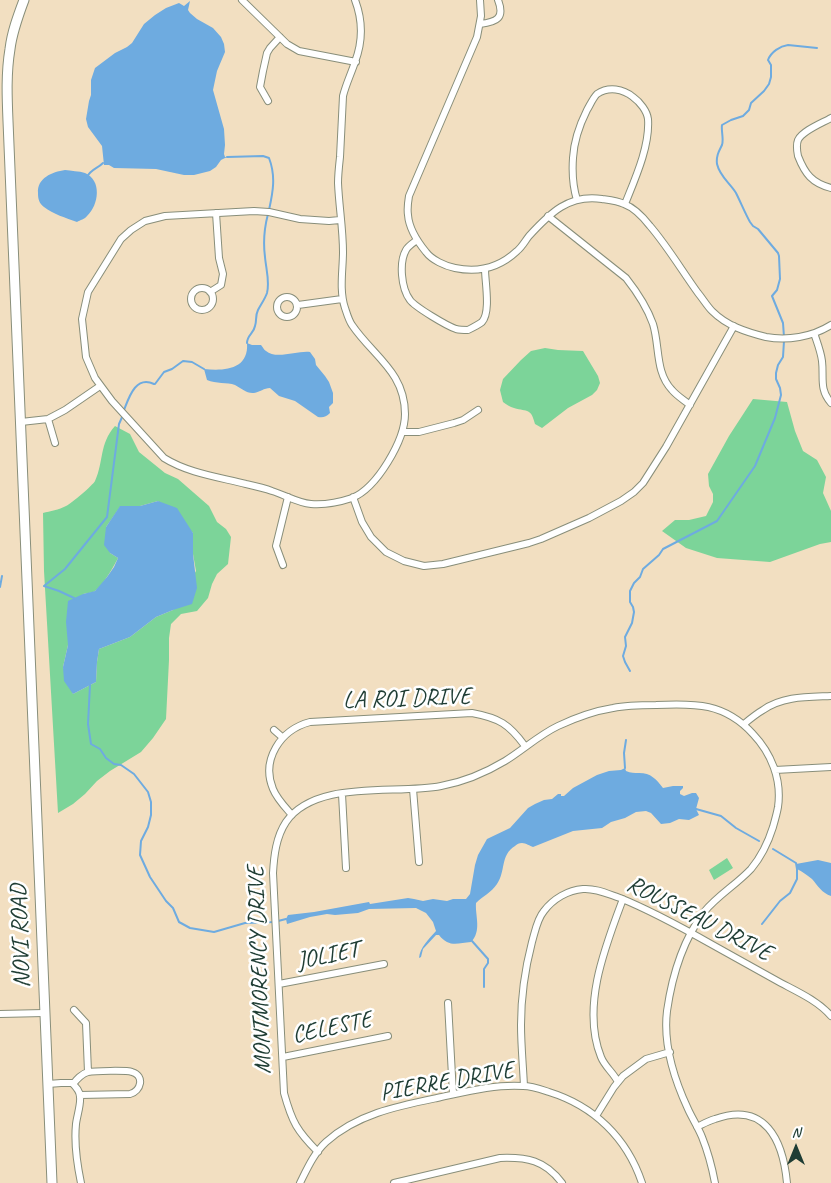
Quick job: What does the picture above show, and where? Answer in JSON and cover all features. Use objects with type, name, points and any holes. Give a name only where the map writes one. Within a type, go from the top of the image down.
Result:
[{"type":"main road","name":"NOVI ROAD","points":[[24,0],[16,21],[10,48],[7,83],[52,1183]]},
{"type":"street","points":[[242,0],[280,38],[293,48],[356,62]]},
{"type":"street","points":[[340,220],[300,219],[269,212],[254,211],[165,216],[145,221],[121,239],[88,292],[82,319],[86,357],[100,386],[164,458],[188,470],[271,490],[310,504],[328,504],[353,497],[362,492],[378,477],[388,462],[402,432],[405,416],[401,390],[387,364],[351,324],[342,298],[343,251],[338,181],[343,96],[346,83],[356,62],[362,30],[355,0]]},
{"type":"street","points":[[480,0],[478,37],[409,196],[407,214],[411,228],[429,256],[448,266],[468,270],[485,269],[504,261],[518,250],[556,209],[584,198],[602,199],[626,204],[640,214],[665,244],[712,311],[728,324],[748,333],[776,339],[802,337],[823,330],[831,325]]},
{"type":"street","points":[[480,24],[494,22],[497,19],[501,10],[498,0]]},
{"type":"street","points":[[268,101],[260,87],[263,71],[267,53],[280,38]]},
{"type":"street","points":[[577,200],[573,184],[573,157],[578,129],[597,94],[610,90],[620,90],[628,93],[638,101],[647,116],[647,133],[639,168],[626,204]]},
{"type":"street","points":[[831,118],[800,137],[797,152],[808,175],[818,183],[831,188]]},
{"type":"street","points":[[210,292],[221,285],[223,274],[219,258],[216,213]]},
{"type":"street","points":[[548,216],[626,278],[650,314],[654,326],[662,375],[674,392],[690,405]]},
{"type":"street","points":[[418,240],[407,248],[402,258],[405,291],[417,307],[456,329],[468,330],[482,321],[485,314],[486,300],[485,269]]},
{"type":"street","points":[[298,305],[342,298]]},
{"type":"street","points":[[353,497],[362,522],[371,537],[386,552],[404,561],[424,566],[443,564],[535,541],[559,532],[621,501],[634,492],[643,482],[690,405],[734,326]]},
{"type":"street","points":[[814,333],[822,359],[822,383],[825,396],[831,403]]},
{"type":"street","points":[[21,422],[48,419],[65,410],[100,386]]},
{"type":"street","points":[[402,432],[419,432],[454,423],[463,420],[478,410]]},
{"type":"street","points":[[48,419],[55,443]]},
{"type":"street","points":[[283,565],[276,546],[288,497]]},
{"type":"street","points":[[744,724],[762,710],[791,698],[831,696]]},
{"type":"street","name":"MONTMORENCY DRIVE","points":[[318,1152],[304,1137],[294,1122],[284,1093],[273,873],[274,854],[278,838],[292,815],[308,802],[321,797],[354,792],[438,787],[456,783],[482,774],[557,726],[590,713],[635,705],[687,704],[711,707],[730,715],[744,724],[769,755],[775,770],[779,792],[778,808],[770,837],[762,853],[746,873],[714,900],[704,912],[686,942],[672,980],[667,1014],[668,1042],[672,1068],[711,1162],[715,1183]]},
{"type":"street","name":"LA ROI DRIVE","points":[[282,737],[300,725],[310,722],[472,713],[490,716],[506,725],[525,746]]},
{"type":"street","points":[[274,730],[282,737],[271,757],[270,773],[272,788],[279,800],[292,815]]},
{"type":"street","points":[[775,770],[831,767]]},
{"type":"street","points":[[414,789],[419,862]]},
{"type":"street","points":[[342,794],[346,868]]},
{"type":"street","name":"ROUSSEAU DRIVE","points":[[524,1086],[521,1026],[522,996],[536,928],[544,911],[564,894],[578,890],[604,892],[645,908],[801,993],[830,1012]]},
{"type":"street","points":[[618,1082],[606,1068],[601,1056],[594,1035],[594,1019],[595,993],[605,947],[623,900]]},
{"type":"street","name":"JOLIET","points":[[279,984],[384,964]]},
{"type":"street","points":[[448,1003],[453,1094]]},
{"type":"street","points":[[74,1010],[86,1023],[88,1072]]},
{"type":"street","points":[[0,1014],[44,1013]]},
{"type":"street","name":"CELESTE","points":[[283,1058],[388,1036]]},
{"type":"street","points":[[596,1116],[623,1076],[646,1059],[670,1052]]},
{"type":"street","points":[[73,1084],[81,1075],[88,1072],[129,1071],[134,1072],[139,1078],[140,1086],[134,1093],[80,1095]]},
{"type":"street","points":[[48,1084],[73,1084],[80,1095],[76,1135],[77,1162],[81,1183]]},
{"type":"street","name":"PIERRE DRIVE","points":[[300,1183],[311,1162],[325,1143],[349,1124],[369,1115],[406,1105],[499,1086],[533,1087],[557,1094],[580,1105],[596,1116],[617,1136],[634,1163],[642,1183]]},
{"type":"street","points":[[697,1127],[713,1119],[739,1114],[755,1117],[765,1123],[774,1134],[780,1150],[786,1183]]},
{"type":"street","points":[[394,1183],[422,1179],[500,1158],[526,1159],[542,1164],[562,1183]]},
{"type":"green space","points":[[545,348],[583,351],[598,376],[600,383],[592,395],[568,408],[542,428],[535,424],[530,413],[513,408],[503,402],[500,390],[503,379],[521,360],[531,351]]},
{"type":"green space","points":[[753,399],[787,402],[803,451],[817,460],[826,477],[823,493],[831,511],[831,542],[820,544],[770,562],[717,558],[686,548],[662,531],[675,520],[689,520],[706,516],[713,502],[708,474],[729,436]]},
{"type":"green space","points":[[115,426],[130,434],[139,452],[165,473],[178,479],[209,506],[217,522],[226,529],[231,537],[228,564],[217,574],[208,598],[197,611],[181,614],[171,624],[166,719],[141,752],[110,771],[73,804],[58,813],[44,571],[43,513],[69,505],[95,481],[106,439]],"holes":[[[158,501],[193,533],[193,554],[196,571],[173,610],[156,617],[130,637],[99,649],[96,682],[73,694],[63,667],[68,645],[83,594],[94,592],[98,589],[118,558],[110,553],[106,527],[120,507],[140,506]]]},
{"type":"green space","points":[[727,858],[733,868],[714,880],[709,870]]},
{"type":"water","points":[[190,1],[188,10],[190,13],[213,28],[224,44],[225,52],[217,71],[213,90],[224,129],[224,154],[227,157],[210,171],[194,175],[184,175],[156,169],[114,168],[104,165],[102,146],[88,127],[86,119],[91,95],[91,80],[95,68],[132,43],[144,24],[155,15],[179,3],[184,6]]},
{"type":"water","points":[[65,170],[85,173],[94,181],[96,187],[97,193],[94,206],[85,218],[77,222],[48,209],[41,204],[39,199],[38,188],[40,183],[50,174]]},
{"type":"water","points":[[247,343],[261,345],[265,351],[276,355],[310,352],[315,359],[316,365],[329,382],[333,393],[333,403],[329,407],[330,413],[324,417],[318,417],[295,401],[279,396],[270,388],[251,393],[235,385],[207,380],[204,369],[227,369],[240,364],[247,352]]},
{"type":"water","points":[[158,501],[177,508],[193,533],[193,554],[197,588],[192,604],[156,617],[130,637],[99,649],[96,682],[73,694],[64,681],[63,667],[68,645],[66,622],[68,601],[95,591],[114,567],[118,558],[110,553],[104,545],[106,527],[120,506],[140,506]]},
{"type":"water","points":[[625,768],[629,772],[650,775],[663,788],[683,786],[680,794],[684,796],[696,793],[699,798],[696,809],[699,815],[689,820],[679,819],[661,824],[651,813],[646,811],[636,812],[611,822],[602,828],[573,831],[533,847],[523,843],[517,844],[507,854],[502,874],[497,884],[476,903],[477,928],[471,942],[450,943],[436,935],[423,949],[419,958],[423,947],[436,931],[433,922],[426,913],[416,908],[369,909],[358,913],[327,914],[287,924],[286,919],[288,915],[369,902],[370,904],[408,898],[423,901],[433,899],[447,901],[466,899],[470,894],[478,855],[487,839],[510,828],[528,808],[535,804],[552,799],[558,794],[564,796],[573,788],[597,775]]},
{"type":"water","points":[[818,860],[831,863],[831,896],[797,869],[796,864]]},
{"type":"waterway","points":[[784,337],[783,323],[772,296],[777,290],[780,279],[778,253],[750,222],[736,193],[720,173],[717,158],[723,143],[722,125],[743,116],[749,110],[751,103],[769,84],[771,65],[768,60],[771,54],[779,48],[788,45],[817,48]]},
{"type":"waterway","points":[[227,157],[263,156],[269,158],[273,178],[269,210]]},
{"type":"waterway","points":[[87,177],[90,172],[103,163]]},
{"type":"waterway","points":[[247,343],[256,324],[257,312],[268,288],[264,251],[268,214]]},
{"type":"waterway","points":[[630,671],[623,656],[626,646],[625,637],[632,623],[634,612],[630,602],[630,591],[643,569],[663,549],[717,521],[755,466],[775,418],[781,395],[776,373],[783,357],[784,341]]},
{"type":"waterway","points":[[124,410],[134,389],[142,382],[155,384],[164,372],[183,361],[192,362],[204,369]]},
{"type":"waterway","points":[[44,586],[65,569],[107,517],[119,424],[123,415]]},
{"type":"waterway","points":[[0,587],[2,576]]},
{"type":"waterway","points":[[44,586],[76,600]]},
{"type":"waterway","points":[[90,685],[88,724],[91,744],[100,749],[106,758],[114,764],[121,765],[134,774],[148,792],[151,802],[151,815],[148,827],[141,841],[140,855],[150,877],[173,908],[179,922],[190,928],[214,932],[245,923],[274,922],[286,919]]},
{"type":"waterway","points":[[625,768],[624,753],[626,740]]},
{"type":"waterway","points":[[696,809],[721,816],[736,828],[759,841]]},
{"type":"waterway","points":[[762,924],[780,901],[790,893],[797,879],[796,863],[773,849]]},
{"type":"waterway","points":[[472,941],[488,959],[484,969],[484,987]]}]
